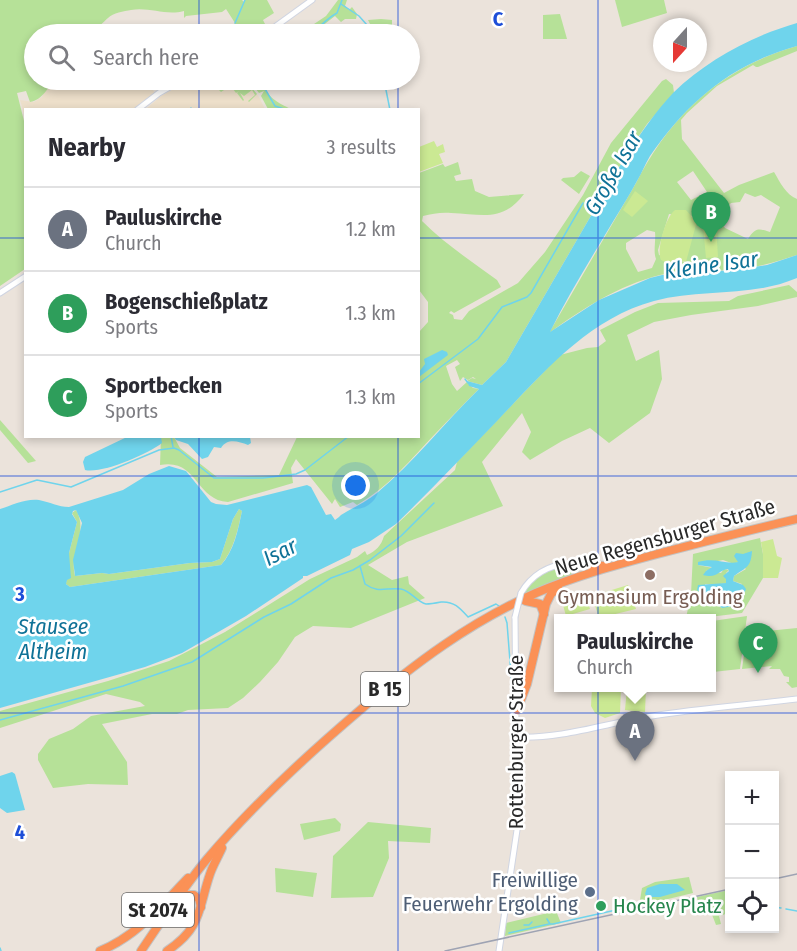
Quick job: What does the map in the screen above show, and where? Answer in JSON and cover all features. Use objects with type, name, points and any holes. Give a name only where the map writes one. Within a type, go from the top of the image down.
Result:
[{"type":"highway","name":"Neue Regensburger Straße","points":[[208,859],[255,807],[325,740],[416,664],[486,618],[570,580],[617,565],[797,520]]},
{"type":"highway","name":"B 15","points":[[188,885],[268,799],[346,725],[451,643],[492,618],[558,588],[625,566],[797,520]]},
{"type":"highway","points":[[570,563],[596,566],[617,565]]},
{"type":"highway","points":[[570,563],[575,567],[576,572],[570,580]]},
{"type":"highway","points":[[517,710],[549,597],[558,588]]},
{"type":"highway","points":[[526,601],[540,604],[544,614]]},
{"type":"highway","name":"St 2074","points":[[167,951],[188,933],[200,911],[210,873],[222,848]]},
{"type":"highway","name":"B 15","points":[[141,951],[208,859]]},
{"type":"highway","name":"St 2074","points":[[100,951],[121,941],[140,927],[208,859]]},
{"type":"highway","points":[[174,904],[185,895],[194,895],[200,901],[200,911]]},
{"type":"street","points":[[279,24],[312,0]]},
{"type":"street","points":[[140,108],[164,90]]},
{"type":"street","points":[[0,293],[24,277]]},
{"type":"street","name":"Rottenburger Straße","points":[[522,689],[515,617],[521,593],[527,583],[538,574],[552,566],[570,563]]},
{"type":"street","points":[[516,736],[527,738],[554,735],[655,715],[797,699]]},
{"type":"street","name":"Rottenburger Straße","points":[[498,951],[516,840],[517,710]]},
{"type":"shaded area","points":[[45,90],[153,90],[155,93],[135,108],[24,108],[24,114],[20,100],[34,102],[42,97]]},
{"type":"shaded area","points":[[172,90],[253,90],[264,108],[147,108]]},
{"type":"green space","points":[[0,0],[242,0],[244,2],[245,0],[267,0],[274,13],[263,20],[265,24],[234,24],[226,9],[222,12],[184,18],[184,11],[171,13],[131,10],[110,16],[102,24],[24,24],[24,90],[47,90],[42,96],[30,102],[26,91],[17,93],[24,121],[24,270],[0,286]]},
{"type":"green space","points":[[338,0],[347,0],[345,6],[349,10],[352,7],[357,14],[356,19],[345,19],[341,22],[335,16],[325,24],[314,24],[326,16]]},
{"type":"green space","points":[[615,0],[664,0],[667,13],[622,27]]},
{"type":"green space","points":[[560,14],[567,39],[543,39],[543,15]]},
{"type":"green space","points":[[368,20],[392,20],[392,24],[370,24]]},
{"type":"green space","points":[[797,46],[797,51],[758,67],[753,65],[717,86],[681,120],[682,139],[724,193],[774,172],[786,191],[797,199],[797,255],[747,268],[677,272],[645,279],[616,291],[574,315],[549,333],[650,158],[666,135],[702,96],[723,80],[770,55]],"holes":[[[693,171],[707,192],[691,200],[677,182]],[[745,193],[755,197],[761,195],[780,207],[770,232],[757,230],[748,239],[725,228],[717,217],[722,203],[728,206],[731,203],[740,202]],[[669,214],[692,216],[694,219],[685,262],[659,255],[658,250]],[[647,230],[655,232],[656,259],[652,268],[638,272],[626,249],[626,243]]]},
{"type":"green space","points":[[666,79],[673,85],[674,93],[647,124],[628,152],[506,362],[482,385],[467,381],[472,378],[476,379],[473,377],[468,380],[463,377],[460,381],[455,367],[460,364],[457,360],[446,366],[457,391],[467,382],[473,388],[479,389],[380,490],[357,505],[353,502],[340,507],[335,499],[332,504],[296,459],[291,468],[293,483],[228,502],[217,500],[182,468],[172,464],[160,465],[161,438],[175,438],[180,448],[217,477],[279,475],[297,438],[420,438],[420,331],[428,322],[428,302],[420,291],[420,173],[443,164],[445,167],[458,162],[461,174],[454,176],[456,181],[472,179],[475,191],[489,197],[524,194],[508,209],[491,215],[444,213],[423,216],[422,221],[458,252],[497,280],[501,287],[454,313],[451,311],[449,313],[454,319],[462,320],[469,311],[518,283],[545,252],[583,195],[611,143]]},
{"type":"green space","points":[[234,90],[252,90],[244,96],[240,93],[243,101],[237,93],[239,91],[236,93]]},
{"type":"green space","points":[[257,90],[266,90],[269,95],[289,108],[267,108],[261,96],[264,91],[259,93]]},
{"type":"green space","points":[[434,141],[437,147],[443,144],[445,152],[439,154],[443,163],[420,172],[420,147]]},
{"type":"green space","points":[[581,171],[590,176],[579,194],[561,180],[574,177]]},
{"type":"green space","points":[[635,191],[648,201],[632,217],[623,210]]},
{"type":"green space","points":[[675,210],[686,210],[697,221],[686,262],[672,265],[661,260],[660,249],[665,226]]},
{"type":"green space","points":[[716,225],[718,257],[706,258],[703,226]]},
{"type":"green space","points":[[789,285],[797,292],[797,297],[758,306],[654,322],[627,335],[636,361],[659,350],[662,379],[650,413],[609,443],[590,428],[530,460],[522,452],[531,432],[522,413],[482,462],[503,506],[407,542],[368,565],[392,580],[408,576],[409,584],[425,598],[351,628],[313,626],[295,637],[278,662],[260,682],[228,708],[188,710],[177,714],[152,714],[102,724],[127,762],[128,785],[88,784],[53,788],[38,760],[38,754],[49,739],[73,729],[91,716],[145,706],[140,702],[106,694],[0,728],[0,711],[108,681],[169,661],[225,632],[310,579],[365,551],[367,555],[373,552],[380,545],[384,536],[455,470],[457,462],[560,355],[598,347],[606,341],[600,330],[658,303],[729,301],[738,296]]},
{"type":"green space","points":[[0,420],[36,461],[28,463],[0,430]]},
{"type":"green space","points":[[239,509],[242,511],[235,539],[221,565],[70,587],[66,584],[69,553],[77,522],[72,513],[76,510],[80,534],[74,558],[75,576],[212,562],[220,559],[233,519]]},
{"type":"green space","points":[[760,538],[763,578],[742,613],[716,616],[716,614],[687,614],[691,594],[693,554]],"holes":[[[723,560],[734,564],[738,562],[746,569],[734,576],[733,581],[742,584],[722,608],[705,597],[705,584],[726,583],[726,573],[729,570],[724,569],[721,573],[706,571],[713,568],[698,565]]]},
{"type":"green space","points":[[773,539],[777,556],[782,558],[778,578],[763,578],[761,542]]},
{"type":"green space","points":[[567,566],[572,570],[571,575],[522,597],[540,576],[553,569]]},
{"type":"green space","points":[[628,585],[636,609],[615,614],[598,614],[592,596]]},
{"type":"green space","points":[[586,597],[590,609],[565,614],[563,605]]},
{"type":"green space","points":[[747,616],[740,669],[716,672],[716,620]]},
{"type":"green space","points":[[797,628],[797,687],[792,688],[786,682],[789,682],[789,677],[784,676],[780,669],[769,669],[772,666],[742,669],[747,634],[756,635],[757,632]]},
{"type":"green space","points":[[592,692],[621,692],[620,713],[605,718],[595,713],[591,706]]},
{"type":"green space","points":[[627,692],[646,692],[645,712],[625,710]]},
{"type":"green space","points":[[335,818],[341,824],[340,831],[304,840],[300,824]]},
{"type":"green space","points":[[368,822],[431,828],[430,843],[388,841],[389,858],[373,897],[331,898],[333,856]]},
{"type":"green space","points":[[275,868],[317,873],[313,897],[276,892]]},
{"type":"green space","points":[[689,877],[693,893],[639,906],[642,888],[655,882]]},
{"type":"green space","points":[[725,891],[725,914],[719,916],[721,924],[716,925],[711,912],[701,914],[697,897]]},
{"type":"green space","points":[[556,911],[561,923],[505,936],[506,923]]},
{"type":"water","name":"Stausee Altheim","points":[[797,23],[797,46],[752,63],[732,74],[696,102],[665,136],[648,159],[550,332],[599,300],[662,275],[767,265],[797,255],[797,278],[744,291],[672,297],[654,301],[608,320],[568,349],[550,366],[396,524],[369,542],[352,549],[350,555],[303,576],[246,616],[182,653],[145,667],[0,708],[0,509],[30,500],[69,507],[123,490],[149,474],[169,466],[186,471],[211,502],[216,504],[227,505],[307,485],[311,487],[326,515],[331,514],[335,520],[364,502],[391,481],[479,389],[469,386],[467,381],[482,385],[506,362],[628,152],[667,100],[697,72],[707,72],[707,65],[731,50]],"holes":[[[239,509],[242,511],[237,533],[221,565],[70,587],[66,584],[71,578],[69,553],[77,522],[72,514],[76,510],[82,523],[73,560],[75,576],[212,562],[220,559],[233,519]]]},
{"type":"water","points":[[442,350],[448,355],[420,376],[420,371],[425,364],[424,359]]},
{"type":"water","points":[[125,438],[161,438],[162,443],[146,452],[102,469],[85,470],[83,462],[85,457]]},
{"type":"water","points":[[175,438],[250,438],[251,443],[248,445],[237,442],[226,443],[221,448],[214,447],[208,457],[202,459],[188,444]]},
{"type":"water","points":[[752,551],[749,564],[734,576],[733,581],[743,585],[746,589],[740,605],[722,608],[697,590],[698,585],[726,583],[723,576],[729,571],[728,569],[712,576],[703,575],[712,567],[698,565],[698,562],[710,560],[738,562],[734,556],[736,553],[743,554]]},
{"type":"water","points":[[12,772],[15,774],[25,810],[7,813],[0,808],[0,776]]},
{"type":"water","points":[[660,884],[677,884],[685,890],[660,897],[648,897],[645,894],[647,888]]},
{"type":"waterway","points":[[235,23],[245,0]]},
{"type":"waterway","points":[[322,24],[337,13],[342,0]]},
{"type":"waterway","points":[[341,4],[359,16],[366,24]]},
{"type":"waterway","points":[[266,90],[275,106],[281,108]]},
{"type":"waterway","points":[[386,90],[390,108]]},
{"type":"waterway","name":"Große Isar","points":[[420,382],[478,339],[502,307],[527,297],[531,293],[583,203]]},
{"type":"waterway","points":[[465,379],[468,383]]},
{"type":"waterway","points":[[171,438],[173,447]]},
{"type":"waterway","points":[[0,492],[37,480],[71,487],[159,450],[174,448],[214,478],[263,478],[296,474],[305,470],[346,438]]},
{"type":"waterway","points":[[0,720],[123,686],[192,662],[331,578],[353,570],[370,560],[401,536],[434,503]]},
{"type":"waterway","points":[[360,566],[365,584],[370,587],[401,589],[426,604],[450,603],[468,617],[496,604],[499,606]]},
{"type":"waterway","points":[[505,617],[512,687]]},
{"type":"waterway","points":[[547,919],[550,924],[553,924],[634,906]]},
{"type":"waterway","points":[[786,909],[797,911]]},
{"type":"waterway","points":[[524,925],[532,922]]},
{"type":"waterway","points":[[509,933],[549,924]]},
{"type":"railway","points":[[779,878],[797,874]]},
{"type":"railway","points":[[445,951],[725,890]]},
{"type":"place","name":"Bogenschießplatz","points":[[711,242]]},
{"type":"place","name":"Gymnasium Ergolding","points":[[650,575]]},
{"type":"place","name":"Sportbecken","points":[[758,673]]},
{"type":"place","name":"Pauluskirche","points":[[635,761]]},
{"type":"place","name":"Freiwillige Feuerwehr Ergolding","points":[[590,892]]},
{"type":"place","name":"Hockey Platz","points":[[601,906]]},
{"type":"water label","name":"Kleine Isar","points":[[711,265]]},
{"type":"water label","name":"Isar","points":[[280,552]]}]
